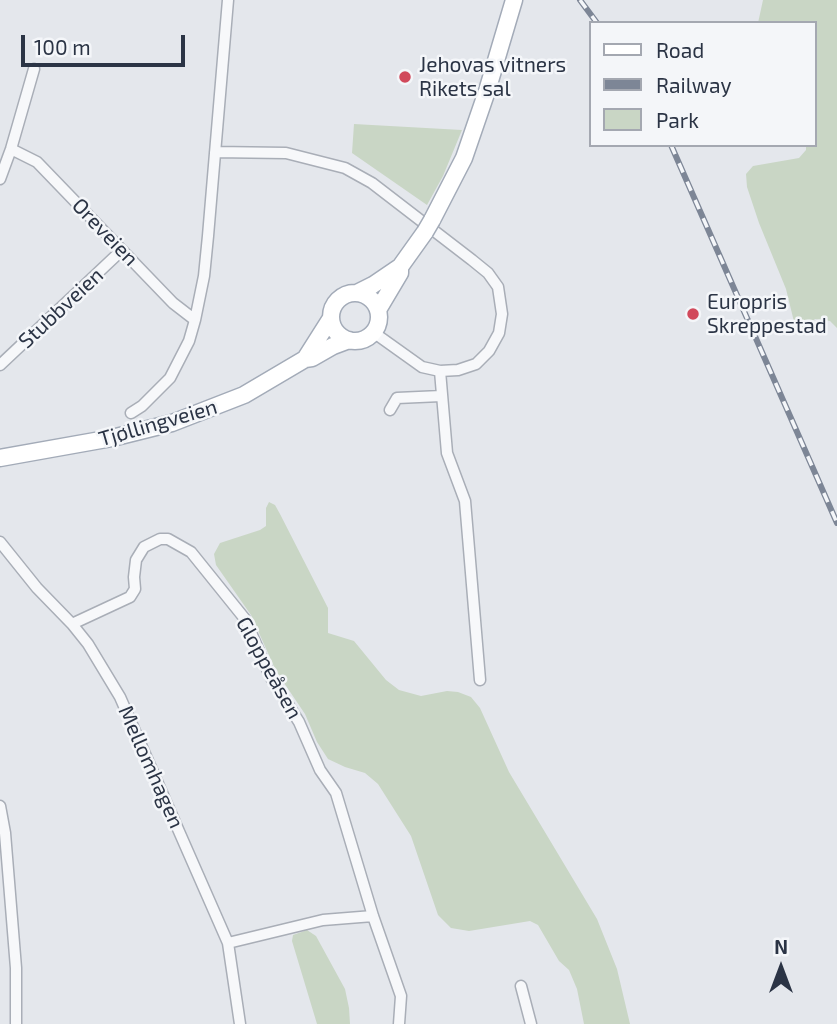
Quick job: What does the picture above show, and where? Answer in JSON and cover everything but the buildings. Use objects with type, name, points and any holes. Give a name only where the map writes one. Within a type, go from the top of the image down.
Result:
[{"type":"main road","points":[[357,293],[371,299],[378,310],[379,322],[373,332],[363,340],[349,340],[337,332],[331,318],[338,301],[348,294],[357,293],[400,267],[428,226],[468,147],[514,0]]},
{"type":"main road","points":[[378,310],[400,273],[400,267]]},
{"type":"main road","name":"Tjøllingveien","points":[[305,359],[331,318]]},
{"type":"main road","name":"Tjøllingveien","points":[[0,458],[112,438],[172,423],[244,395],[305,359],[349,340]]},
{"type":"street","points":[[131,413],[142,406],[170,378],[184,352],[195,320],[204,276],[228,0]]},
{"type":"street","points":[[0,179],[34,69]]},
{"type":"street","name":"Oreveien","points":[[11,149],[37,162],[173,303],[195,320]]},
{"type":"street","points":[[215,152],[286,153],[345,168],[372,183],[488,273],[498,287],[502,321],[495,343],[476,364],[458,370],[440,371],[422,367],[373,332]]},
{"type":"street","name":"Stubbveien","points":[[0,365],[122,250]]},
{"type":"street","points":[[440,371],[447,453],[465,501],[480,680]]},
{"type":"street","points":[[390,410],[397,398],[441,396]]},
{"type":"street","name":"Gloppeåsen","points":[[72,624],[131,597],[135,589],[136,560],[144,547],[160,539],[168,539],[191,552],[245,620],[270,676],[299,723],[320,770],[336,793],[373,916],[401,996],[399,1024]]},
{"type":"street","name":"Mellomhagen","points":[[0,542],[37,588],[72,624],[102,665],[120,696],[228,943],[240,1024]]},
{"type":"street","points":[[0,806],[4,818],[16,968],[16,1024]]},
{"type":"street","points":[[228,943],[323,920],[373,916]]},
{"type":"street","points":[[521,986],[531,1024]]},
{"type":"green space","points":[[763,0],[837,0],[837,328],[830,321],[815,319],[807,326],[805,335],[797,334],[786,289],[759,223],[747,187],[746,174],[753,166],[799,158],[806,147],[816,147],[816,21],[758,21]]},
{"type":"green space","points":[[354,124],[462,130],[443,176],[427,205],[352,153]]},
{"type":"green space","points":[[269,502],[275,505],[328,608],[328,633],[354,641],[386,680],[399,690],[421,696],[447,691],[458,692],[471,697],[480,708],[509,772],[597,919],[617,969],[630,1024],[584,1024],[577,989],[569,970],[559,961],[538,925],[530,921],[469,931],[451,928],[438,915],[411,836],[378,784],[365,773],[328,759],[305,714],[276,671],[251,615],[216,565],[214,554],[220,543],[266,526],[266,508]]},
{"type":"green space","points":[[307,930],[316,936],[345,989],[350,1024],[317,1024],[292,941],[293,935]]},
{"type":"railway","points":[[580,0],[596,21]]},
{"type":"railway","points":[[672,147],[837,523]]},
{"type":"place","name":"Jehovas vitners Rikets sal","points":[[405,77]]},
{"type":"place","name":"Europris Skreppestad","points":[[693,314]]}]
